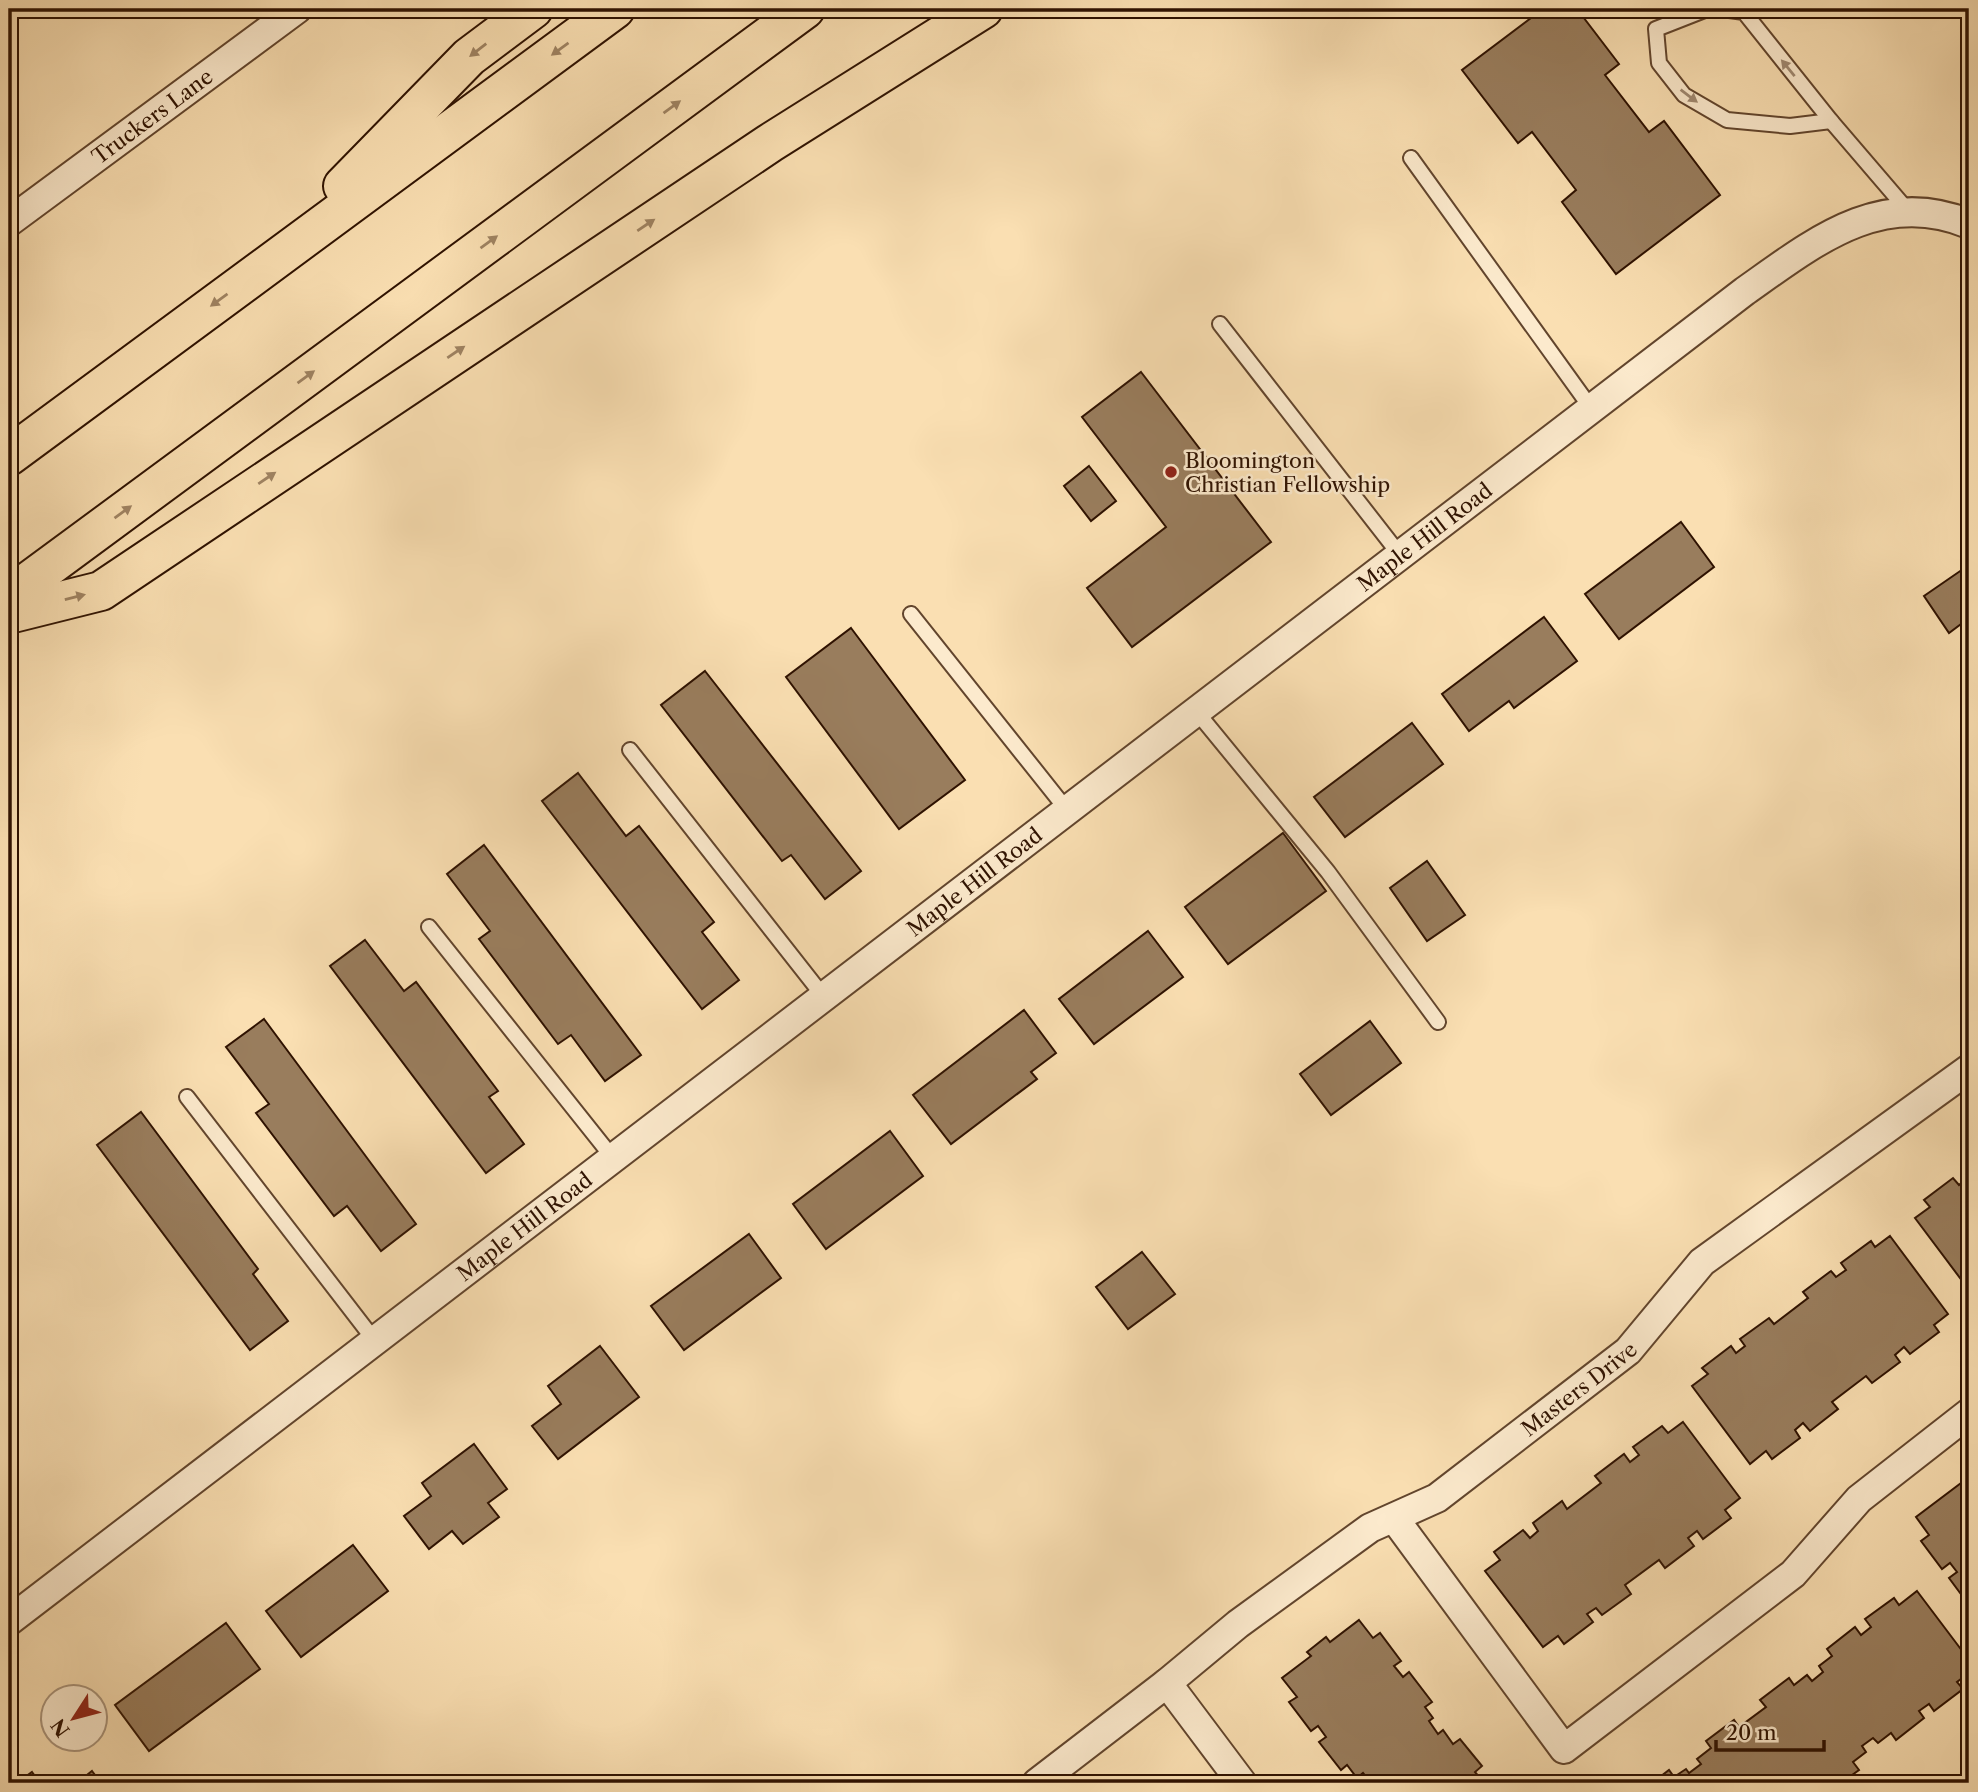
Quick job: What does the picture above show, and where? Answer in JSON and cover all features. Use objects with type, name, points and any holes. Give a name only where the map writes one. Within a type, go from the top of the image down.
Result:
[{"type":"highway","points":[[261,270],[469,57],[533,9]]},
{"type":"highway","points":[[9,456],[615,9]]},
{"type":"highway","points":[[9,596],[805,9]]},
{"type":"highway","points":[[9,614],[101,591],[770,143],[983,9]]},
{"type":"street","name":"Truckers Lane","points":[[9,222],[296,9]]},
{"type":"street","name":"Maple Hill Road","points":[[9,1621],[1745,291],[1816,241],[1848,225],[1875,216],[1909,212],[1941,214],[1969,224]]},
{"type":"street","name":"Masters Drive","points":[[1037,1783],[1167,1683],[1238,1624],[1370,1528],[1437,1498],[1628,1351],[1702,1262],[1969,1069]]},
{"type":"street","points":[[1394,1517],[1564,1749],[1793,1574],[1859,1499],[1969,1413]]},
{"type":"street","points":[[1167,1683],[1242,1783]]},
{"type":"lane","points":[[1707,9],[1656,29],[1659,63],[1684,95],[1727,120],[1790,126],[1831,121]]},
{"type":"lane","points":[[1722,9],[1744,12],[1831,121],[1909,212]]},
{"type":"lane","points":[[1411,158],[1591,408]]},
{"type":"lane","points":[[1220,324],[1399,555]]},
{"type":"lane","points":[[911,614],[1067,810]]},
{"type":"lane","points":[[1196,711],[1328,872],[1438,1023]]},
{"type":"lane","points":[[630,750],[824,996]]},
{"type":"lane","points":[[429,927],[613,1158]]},
{"type":"lane","points":[[187,1097],[375,1341]]},
{"type":"building","points":[[1543,9],[1577,9],[1619,64],[1605,75],[1649,132],[1664,121],[1720,195],[1616,274],[1562,202],[1576,190],[1532,132],[1518,143],[1462,70]]},
{"type":"building","name":"Bloomington Christian Fellowship","points":[[1141,372],[1271,542],[1132,647],[1087,588],[1166,527],[1082,417]]},
{"type":"building","points":[[1089,466],[1116,501],[1091,521],[1064,486]]},
{"type":"building","points":[[1681,522],[1714,567],[1619,639],[1585,594]]},
{"type":"building","points":[[1966,567],[1969,571],[1969,618],[1949,633],[1924,596]]},
{"type":"building","points":[[1544,617],[1577,661],[1514,708],[1509,701],[1469,731],[1442,694]]},
{"type":"building","points":[[851,628],[965,780],[899,829],[786,677]]},
{"type":"building","points":[[705,671],[861,871],[825,899],[791,855],[782,861],[661,705]]},
{"type":"building","points":[[1412,723],[1443,764],[1345,837],[1314,797]]},
{"type":"building","points":[[578,773],[626,836],[639,826],[714,922],[702,932],[739,980],[702,1009],[542,801]]},
{"type":"building","points":[[1283,833],[1326,891],[1228,964],[1185,907]]},
{"type":"building","points":[[484,845],[641,1055],[605,1081],[571,1035],[558,1044],[479,939],[490,931],[447,874]]},
{"type":"building","points":[[1427,861],[1465,915],[1427,941],[1390,888]]},
{"type":"building","points":[[1148,931],[1183,977],[1094,1044],[1059,999]]},
{"type":"building","points":[[365,940],[404,991],[416,982],[498,1091],[489,1097],[524,1144],[486,1173],[330,966]]},
{"type":"building","points":[[1024,1010],[1056,1053],[1031,1072],[1037,1079],[951,1144],[913,1095]]},
{"type":"building","points":[[264,1019],[416,1224],[381,1251],[347,1206],[334,1216],[256,1113],[269,1104],[226,1047]]},
{"type":"building","points":[[1370,1021],[1401,1063],[1331,1115],[1300,1074]]},
{"type":"building","points":[[141,1112],[258,1269],[253,1274],[288,1321],[250,1350],[97,1145]]},
{"type":"building","points":[[890,1131],[923,1176],[826,1249],[793,1204]]},
{"type":"building","points":[[1969,1166],[1969,1290],[1915,1218],[1930,1207],[1924,1200],[1953,1178],[1959,1185],[1967,1178],[1962,1171]]},
{"type":"building","points":[[749,1234],[781,1278],[684,1350],[651,1306]]},
{"type":"building","points":[[1890,1236],[1948,1314],[1934,1325],[1939,1332],[1910,1354],[1904,1347],[1895,1355],[1900,1362],[1872,1383],[1866,1376],[1832,1402],[1838,1409],[1810,1431],[1803,1423],[1795,1430],[1800,1438],[1772,1459],[1766,1451],[1750,1464],[1692,1386],[1708,1374],[1702,1368],[1731,1346],[1736,1353],[1745,1346],[1740,1339],[1769,1318],[1774,1324],[1808,1298],[1803,1292],[1831,1271],[1836,1277],[1846,1270],[1841,1263],[1871,1241],[1875,1247]]},
{"type":"building","points":[[1142,1252],[1175,1294],[1128,1329],[1096,1287]]},
{"type":"building","points":[[600,1346],[639,1397],[558,1459],[532,1426],[561,1404],[548,1386]]},
{"type":"building","points":[[1683,1422],[1740,1498],[1725,1510],[1731,1518],[1703,1539],[1697,1531],[1688,1538],[1694,1546],[1665,1568],[1659,1560],[1625,1585],[1631,1594],[1602,1615],[1596,1608],[1587,1614],[1593,1622],[1564,1644],[1558,1636],[1543,1647],[1485,1571],[1500,1560],[1494,1552],[1523,1530],[1530,1538],[1538,1531],[1533,1523],[1562,1501],[1567,1509],[1601,1483],[1595,1476],[1624,1454],[1630,1462],[1639,1455],[1633,1447],[1662,1426],[1668,1433]]},
{"type":"building","points":[[474,1444],[507,1489],[488,1503],[499,1517],[463,1544],[452,1531],[429,1549],[404,1516],[431,1496],[422,1483]]},
{"type":"building","points":[[1969,1477],[1969,1605],[1949,1578],[1957,1572],[1950,1563],[1942,1569],[1921,1541],[1929,1535],[1916,1517]]},
{"type":"building","points":[[353,1545],[388,1591],[301,1657],[266,1611]]},
{"type":"building","points":[[1917,1591],[1969,1660],[1969,1673],[1957,1682],[1963,1689],[1934,1711],[1929,1704],[1919,1711],[1924,1718],[1896,1740],[1891,1733],[1878,1743],[1873,1738],[1862,1746],[1866,1752],[1853,1762],[1859,1770],[1841,1783],[1652,1783],[1669,1770],[1674,1777],[1686,1769],[1689,1773],[1701,1764],[1697,1759],[1711,1748],[1706,1741],[1734,1720],[1739,1727],[1766,1707],[1760,1700],[1789,1678],[1794,1685],[1807,1675],[1812,1681],[1823,1672],[1819,1666],[1832,1656],[1827,1649],[1855,1627],[1861,1635],[1871,1627],[1865,1619],[1894,1598],[1899,1605]]},
{"type":"building","points":[[1359,1620],[1373,1638],[1380,1633],[1401,1661],[1394,1666],[1403,1677],[1409,1672],[1432,1702],[1425,1707],[1433,1718],[1429,1721],[1438,1734],[1443,1730],[1453,1744],[1460,1739],[1482,1766],[1475,1772],[1484,1783],[1371,1783],[1363,1773],[1357,1778],[1347,1765],[1341,1770],[1319,1742],[1326,1737],[1318,1726],[1311,1731],[1289,1702],[1297,1697],[1282,1678],[1311,1656],[1307,1652],[1326,1637],[1330,1642]]},
{"type":"building","points":[[226,1623],[260,1669],[149,1751],[115,1705]]},
{"type":"building","points":[[92,1771],[101,1783],[77,1783]]},
{"type":"building","points":[[32,1772],[40,1783],[17,1783]]},
{"type":"place","name":"Bloomington Christian Fellowship","points":[[1171,472]]}]
